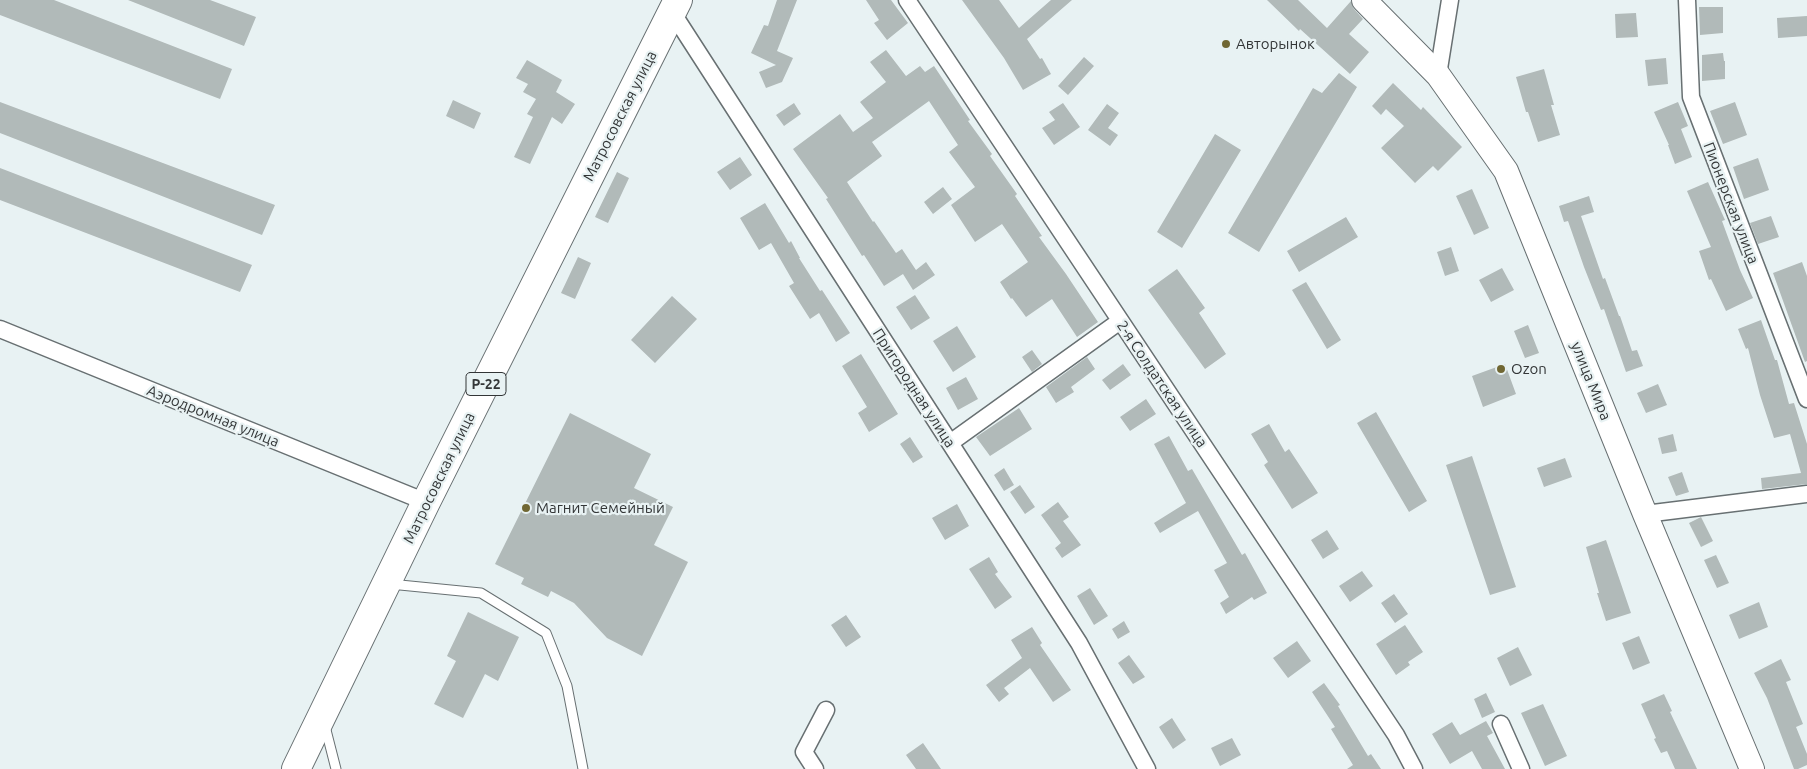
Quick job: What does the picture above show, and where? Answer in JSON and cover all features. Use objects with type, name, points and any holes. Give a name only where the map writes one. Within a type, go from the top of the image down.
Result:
[{"type":"highway","name":"Матросовская улица","points":[[296,769],[388,584],[426,502],[675,6]]},
{"type":"street","name":"2-я Солдатская улица","points":[[907,0],[1396,735],[1414,769]]},
{"type":"street","name":"улица Мира","points":[[1364,0],[1438,75],[1506,171],[1645,514],[1752,769]]},
{"type":"street","points":[[1438,75],[1450,0]]},
{"type":"street","name":"Пионерская улица","points":[[1686,0],[1690,97],[1807,400]]},
{"type":"street","name":"Пригородная улица","points":[[675,6],[950,443],[1079,643],[1148,769]]},
{"type":"street","points":[[950,443],[1120,321]]},
{"type":"street","name":"Аэродромная улица","points":[[0,329],[426,502]]},
{"type":"street","points":[[1645,514],[1807,494]]},
{"type":"street","points":[[815,769],[804,752],[826,710]]},
{"type":"street","points":[[1501,724],[1521,769]]},
{"type":"lane","points":[[388,584],[481,593],[546,633],[567,686],[583,769]]},
{"type":"lane","points":[[322,714],[336,769]]},
{"type":"building","points":[[0,0],[54,0],[232,69],[220,99],[0,15]]},
{"type":"building","points":[[128,0],[210,0],[256,17],[244,46]]},
{"type":"building","points":[[777,0],[797,0],[777,51],[793,58],[782,82],[766,88],[759,72],[776,65],[751,53],[764,25],[768,26]]},
{"type":"building","points":[[866,0],[891,0],[908,23],[887,40],[874,23],[879,20]]},
{"type":"building","points":[[962,0],[999,0],[1019,28],[1051,0],[1072,0],[1027,39],[1040,59],[1042,58],[1051,74],[1023,90],[1004,58]]},
{"type":"building","points":[[1267,0],[1298,0],[1327,28],[1351,1],[1354,9],[1363,19],[1349,34],[1369,52],[1350,74],[1300,29],[1299,31]]},
{"type":"building","points":[[1699,7],[1723,7],[1723,33],[1700,35]]},
{"type":"building","points":[[1636,13],[1638,37],[1616,38],[1615,14]]},
{"type":"building","points":[[1807,16],[1807,36],[1778,38],[1777,18]]},
{"type":"building","points":[[886,50],[906,76],[920,66],[925,72],[934,66],[970,120],[968,121],[992,154],[990,156],[1017,194],[1015,196],[1042,236],[1039,237],[1098,322],[1077,337],[1052,299],[1026,317],[1011,299],[1000,282],[1028,262],[1002,224],[975,242],[951,205],[975,187],[949,152],[958,145],[929,101],[872,142],[882,156],[847,182],[896,253],[902,249],[916,270],[926,262],[935,275],[913,290],[903,274],[884,286],[864,255],[862,256],[826,199],[828,198],[793,149],[840,114],[853,132],[873,118],[860,102],[886,82],[870,62]]},
{"type":"building","points":[[1723,53],[1725,79],[1702,81],[1702,55]]},
{"type":"building","points":[[1084,57],[1094,66],[1068,95],[1058,86]]},
{"type":"building","points":[[1666,58],[1668,84],[1648,86],[1645,60]]},
{"type":"building","points":[[527,60],[562,80],[556,92],[575,104],[562,124],[552,117],[530,164],[514,157],[533,117],[527,114],[536,99],[523,92],[528,84],[516,78]]},
{"type":"building","points":[[1544,69],[1554,105],[1551,105],[1560,135],[1538,142],[1528,112],[1526,112],[1516,77]]},
{"type":"building","points":[[1339,73],[1357,87],[1259,252],[1228,233],[1313,88],[1322,93]]},
{"type":"building","points":[[1393,83],[1421,110],[1423,107],[1462,147],[1438,171],[1433,166],[1415,183],[1381,148],[1404,126],[1386,109],[1381,115],[1372,106]]},
{"type":"building","points":[[453,100],[481,113],[474,129],[446,116]]},
{"type":"building","points":[[0,102],[275,205],[262,235],[0,133]]},
{"type":"building","points":[[1678,102],[1688,126],[1681,129],[1692,157],[1675,164],[1669,145],[1654,112]]},
{"type":"building","points":[[1735,102],[1747,135],[1723,144],[1710,111]]},
{"type":"building","points":[[794,103],[801,114],[784,126],[776,115]]},
{"type":"building","points":[[1063,103],[1080,127],[1054,145],[1042,128],[1055,120],[1049,112]]},
{"type":"building","points":[[1107,104],[1119,113],[1108,128],[1118,135],[1110,146],[1088,130]]},
{"type":"building","points":[[1215,134],[1241,150],[1182,248],[1157,232]]},
{"type":"building","points":[[740,157],[752,175],[730,190],[717,172]]},
{"type":"building","points":[[1758,158],[1769,190],[1744,199],[1733,167]]},
{"type":"building","points":[[0,168],[252,265],[240,292],[0,200]]},
{"type":"building","points":[[617,172],[629,178],[608,223],[595,217]]},
{"type":"building","points":[[1708,182],[1725,220],[1722,221],[1740,270],[1753,298],[1726,311],[1711,279],[1709,280],[1699,251],[1711,247],[1687,191]]},
{"type":"building","points":[[943,187],[952,199],[933,214],[924,202]]},
{"type":"building","points":[[1472,189],[1489,228],[1474,235],[1456,196]]},
{"type":"building","points":[[1589,196],[1594,212],[1581,216],[1603,279],[1605,278],[1632,351],[1637,350],[1643,366],[1626,372],[1604,309],[1601,310],[1568,221],[1564,222],[1559,206]]},
{"type":"building","points":[[765,203],[789,243],[791,241],[799,258],[820,291],[822,290],[850,333],[836,342],[819,313],[810,319],[789,286],[794,283],[771,243],[759,250],[740,218]]},
{"type":"building","points":[[1771,216],[1779,237],[1758,244],[1750,223]]},
{"type":"building","points":[[1346,217],[1358,237],[1299,272],[1287,251]]},
{"type":"building","points":[[1451,247],[1459,271],[1445,276],[1437,252]]},
{"type":"building","points":[[578,257],[591,263],[575,299],[561,293]]},
{"type":"building","points":[[1802,262],[1807,276],[1807,361],[1805,362],[1773,273]]},
{"type":"building","points":[[1502,268],[1514,290],[1491,302],[1479,280]]},
{"type":"building","points":[[1177,269],[1205,308],[1199,313],[1226,354],[1205,369],[1148,290]]},
{"type":"building","points":[[1306,282],[1341,340],[1327,349],[1292,290]]},
{"type":"building","points":[[915,295],[930,318],[911,330],[896,307]]},
{"type":"building","points":[[672,296],[697,319],[655,363],[631,340]]},
{"type":"building","points":[[1761,320],[1775,360],[1777,360],[1789,404],[1794,403],[1807,444],[1807,484],[1762,489],[1761,478],[1801,473],[1790,434],[1774,438],[1760,395],[1748,348],[1746,349],[1738,329]]},
{"type":"building","points":[[1528,325],[1539,353],[1525,358],[1514,331]]},
{"type":"building","points":[[957,326],[976,357],[953,372],[933,341]]},
{"type":"building","points":[[1032,350],[1042,364],[1032,372],[1022,357]]},
{"type":"building","points":[[861,354],[898,414],[869,432],[858,413],[867,407],[842,366]]},
{"type":"building","points":[[1087,357],[1095,369],[1071,387],[1074,392],[1056,403],[1046,387]]},
{"type":"building","points":[[1123,364],[1131,375],[1110,390],[1102,380]]},
{"type":"building","points":[[1505,364],[1516,394],[1483,407],[1472,376]]},
{"type":"building","points":[[966,377],[978,399],[958,410],[946,388]]},
{"type":"building","points":[[1658,384],[1667,405],[1646,413],[1637,393]]},
{"type":"building","points":[[1146,399],[1156,414],[1130,431],[1120,417]]},
{"type":"building","points":[[1019,408],[1032,429],[990,456],[976,437]]},
{"type":"building","points":[[1376,412],[1427,501],[1409,512],[1357,423]]},
{"type":"building","points":[[570,413],[651,454],[634,488],[673,507],[654,545],[688,562],[642,656],[607,638],[574,603],[551,591],[548,597],[521,584],[524,578],[495,564]]},
{"type":"building","points":[[1269,424],[1285,452],[1289,449],[1318,493],[1292,509],[1264,465],[1268,462],[1251,434]]},
{"type":"building","points":[[1673,434],[1677,451],[1662,454],[1658,438]]},
{"type":"building","points":[[1169,436],[1188,471],[1192,469],[1242,555],[1245,553],[1267,593],[1254,600],[1252,597],[1226,614],[1220,603],[1229,597],[1214,570],[1227,563],[1198,511],[1160,533],[1154,523],[1186,503],[1154,444]]},
{"type":"building","points":[[910,437],[923,457],[913,463],[900,444]]},
{"type":"building","points":[[1472,456],[1516,587],[1490,595],[1446,465]]},
{"type":"building","points":[[1565,458],[1572,477],[1544,487],[1537,468]]},
{"type":"building","points":[[1004,468],[1014,485],[1004,491],[994,475]]},
{"type":"building","points":[[1682,472],[1689,492],[1676,496],[1668,477]]},
{"type":"building","points":[[1020,485],[1035,507],[1025,514],[1010,492]]},
{"type":"building","points":[[1058,502],[1069,517],[1063,521],[1081,545],[1062,558],[1055,548],[1061,543],[1041,515]]},
{"type":"building","points":[[957,504],[969,526],[945,540],[932,518]]},
{"type":"building","points":[[1701,517],[1713,541],[1701,547],[1689,523]]},
{"type":"building","points":[[1327,530],[1339,549],[1323,559],[1311,540]]},
{"type":"building","points":[[1606,540],[1631,613],[1606,621],[1586,547]]},
{"type":"building","points":[[1716,555],[1729,583],[1717,588],[1704,560]]},
{"type":"building","points":[[989,557],[998,572],[995,574],[1012,597],[995,609],[969,569]]},
{"type":"building","points":[[1362,571],[1373,586],[1350,602],[1339,586]]},
{"type":"building","points":[[1090,588],[1108,616],[1094,625],[1077,596]]},
{"type":"building","points":[[1394,594],[1408,614],[1395,623],[1381,603]]},
{"type":"building","points":[[1759,602],[1768,627],[1739,639],[1729,615]]},
{"type":"building","points":[[468,612],[519,637],[498,681],[485,674],[463,718],[434,704],[456,661],[447,656]]},
{"type":"building","points":[[846,615],[861,637],[846,647],[831,625]]},
{"type":"building","points":[[1124,621],[1130,632],[1118,639],[1112,629]]},
{"type":"building","points":[[1405,625],[1423,652],[1408,662],[1410,665],[1396,675],[1376,644]]},
{"type":"building","points":[[1032,627],[1042,643],[1040,645],[1071,690],[1053,702],[1030,668],[1004,688],[1009,694],[999,702],[986,685],[1022,658],[1011,640]]},
{"type":"building","points":[[1639,636],[1650,663],[1633,670],[1622,643]]},
{"type":"building","points":[[1297,641],[1311,661],[1288,678],[1273,658]]},
{"type":"building","points":[[1518,647],[1532,675],[1510,686],[1497,658]]},
{"type":"building","points":[[1129,655],[1145,677],[1133,684],[1118,663]]},
{"type":"building","points":[[1781,659],[1791,680],[1786,682],[1803,724],[1796,727],[1807,754],[1807,765],[1798,769],[1794,769],[1767,698],[1754,673]]},
{"type":"building","points":[[1324,683],[1340,705],[1338,706],[1368,756],[1371,754],[1381,769],[1347,769],[1353,765],[1331,729],[1335,727],[1312,692]]},
{"type":"building","points":[[1486,693],[1495,712],[1482,718],[1474,699]]},
{"type":"building","points":[[1664,694],[1672,711],[1670,712],[1697,769],[1675,769],[1667,751],[1661,753],[1654,739],[1656,738],[1641,704]]},
{"type":"building","points":[[1543,704],[1567,756],[1545,766],[1521,713]]},
{"type":"building","points":[[1172,718],[1186,740],[1173,749],[1159,727]]},
{"type":"building","points":[[1486,721],[1493,733],[1487,736],[1505,769],[1482,769],[1472,751],[1450,764],[1432,734],[1452,722],[1460,735]]},
{"type":"building","points":[[1232,738],[1241,755],[1220,766],[1211,748]]},
{"type":"building","points":[[923,743],[941,769],[916,769],[906,755]]},
{"type":"place","name":"Авторынок","points":[[1226,44]]},
{"type":"place","name":"Ozon","points":[[1501,369]]},
{"type":"place","name":"Магнит Семейный","points":[[526,508]]}]
